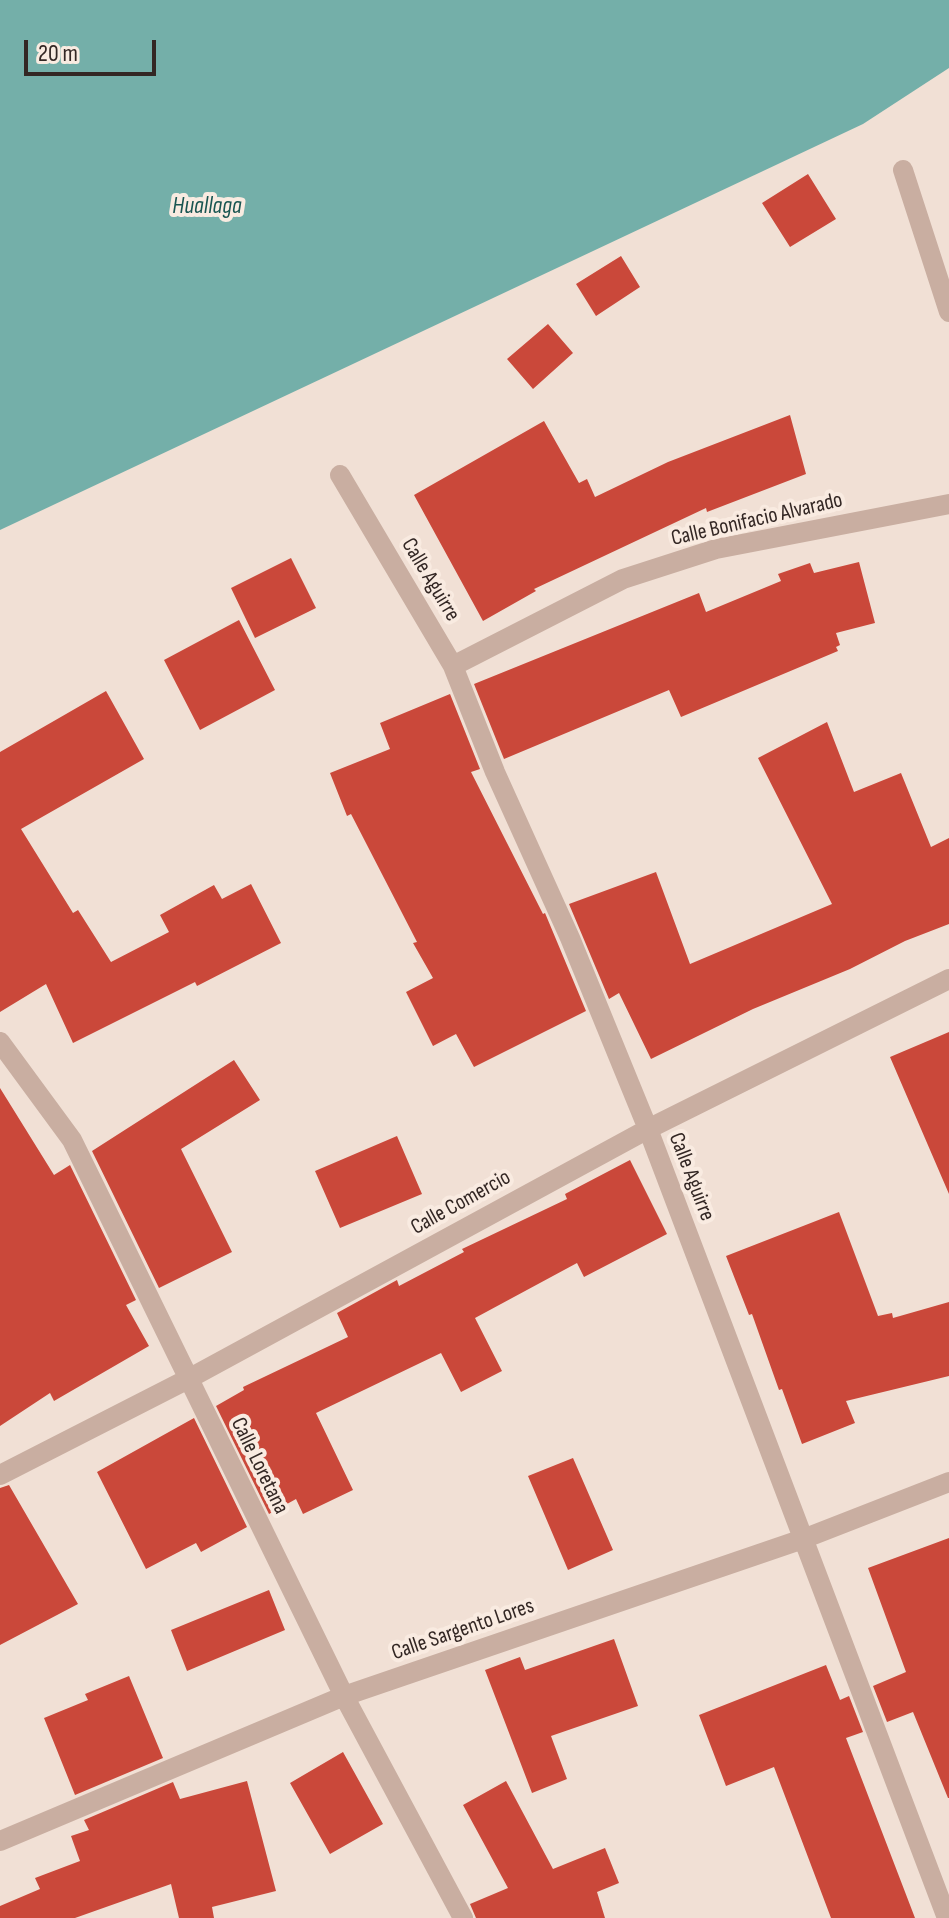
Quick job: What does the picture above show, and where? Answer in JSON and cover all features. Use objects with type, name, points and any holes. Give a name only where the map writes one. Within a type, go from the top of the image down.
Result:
[{"type":"street","points":[[903,170],[949,312]]},
{"type":"street","name":"Calle Aguirre","points":[[340,475],[453,666],[495,772],[570,938],[648,1129],[947,1918]]},
{"type":"street","name":"Calle Bonifacio Alvarado","points":[[453,666],[623,579],[716,549],[949,504]]},
{"type":"street","name":"Calle Comercio","points":[[0,1475],[190,1378],[648,1129],[949,979]]},
{"type":"street","name":"Calle Loretana","points":[[0,1042],[72,1140],[344,1696],[463,1918]]},
{"type":"street","name":"Calle Sargento Lores","points":[[0,1841],[344,1696],[803,1539],[949,1482]]},
{"type":"water","name":"Huallaga","points":[[0,0],[949,0],[949,68],[863,124],[0,530]]},
{"type":"building","points":[[808,174],[836,219],[790,247],[762,203]]},
{"type":"building","points":[[621,256],[640,287],[596,316],[576,284]]},
{"type":"building","points":[[548,324],[573,353],[533,389],[507,359]]},
{"type":"building","points":[[790,415],[806,474],[707,512],[706,508],[534,589],[536,591],[483,621],[414,495],[544,421],[579,483],[587,479],[595,497],[668,462]]},
{"type":"building","points":[[291,558],[316,608],[255,638],[231,588]]},
{"type":"building","points":[[859,562],[875,623],[836,633],[840,645],[836,647],[838,651],[681,717],[669,690],[504,759],[474,684],[699,593],[706,612],[781,581],[778,574],[810,563],[814,573]]},
{"type":"building","points":[[239,620],[275,690],[200,730],[164,660]]},
{"type":"building","points":[[106,691],[144,759],[21,829],[73,913],[78,910],[111,962],[169,932],[160,915],[214,885],[222,899],[251,884],[281,943],[73,1043],[46,984],[0,1012],[0,752]]},
{"type":"building","points":[[450,694],[480,769],[471,772],[545,913],[586,1011],[474,1067],[456,1034],[433,1046],[406,992],[433,978],[351,814],[347,816],[330,773],[390,749],[380,723]]},
{"type":"building","points":[[827,722],[854,792],[901,773],[931,847],[949,838],[949,924],[753,1009],[651,1059],[619,993],[609,999],[569,904],[656,872],[690,964],[832,904],[758,758]]},
{"type":"building","points":[[949,1032],[949,1194],[890,1057]]},
{"type":"building","points":[[234,1060],[260,1100],[181,1149],[232,1252],[159,1288],[92,1151]]},
{"type":"building","points":[[0,1088],[54,1175],[70,1165],[136,1300],[126,1305],[149,1346],[54,1401],[50,1393],[0,1426]]},
{"type":"building","points":[[397,1136],[422,1194],[340,1228],[315,1171]]},
{"type":"building","points":[[630,1160],[667,1234],[584,1277],[577,1263],[475,1318],[502,1371],[461,1392],[441,1353],[316,1413],[353,1490],[303,1514],[296,1499],[269,1514],[216,1406],[244,1390],[243,1387],[348,1337],[337,1313],[397,1280],[399,1286],[464,1252],[462,1249],[567,1199],[565,1194]]},
{"type":"building","points":[[839,1212],[878,1316],[892,1313],[893,1318],[949,1302],[949,1376],[846,1401],[855,1423],[802,1444],[726,1256]]},
{"type":"building","points":[[194,1418],[247,1527],[201,1552],[196,1543],[146,1569],[97,1472]]},
{"type":"building","points":[[573,1458],[613,1550],[568,1570],[528,1476]]},
{"type":"building","points":[[9,1485],[78,1604],[0,1645],[0,1488]]},
{"type":"building","points":[[949,1538],[948,1798],[913,1712],[887,1722],[873,1686],[906,1672],[868,1568]]},
{"type":"building","points":[[269,1590],[285,1630],[187,1671],[171,1630]]},
{"type":"building","points":[[614,1639],[638,1706],[551,1736],[567,1779],[532,1793],[485,1670],[520,1657],[525,1670]]},
{"type":"building","points":[[826,1665],[840,1700],[849,1696],[863,1732],[846,1738],[915,1918],[831,1918],[774,1767],[726,1786],[699,1715]]},
{"type":"building","points":[[129,1676],[163,1758],[75,1795],[44,1718],[88,1700],[85,1694]]},
{"type":"building","points":[[343,1752],[383,1824],[330,1854],[290,1783]]},
{"type":"building","points":[[247,1781],[276,1891],[212,1907],[214,1918],[179,1918],[171,1884],[75,1918],[0,1918],[0,1906],[40,1889],[35,1878],[80,1861],[71,1836],[89,1830],[84,1820],[173,1782],[180,1799]]},
{"type":"building","points":[[506,1781],[553,1869],[605,1848],[619,1883],[597,1892],[605,1918],[476,1918],[470,1904],[508,1888],[463,1805]]}]
